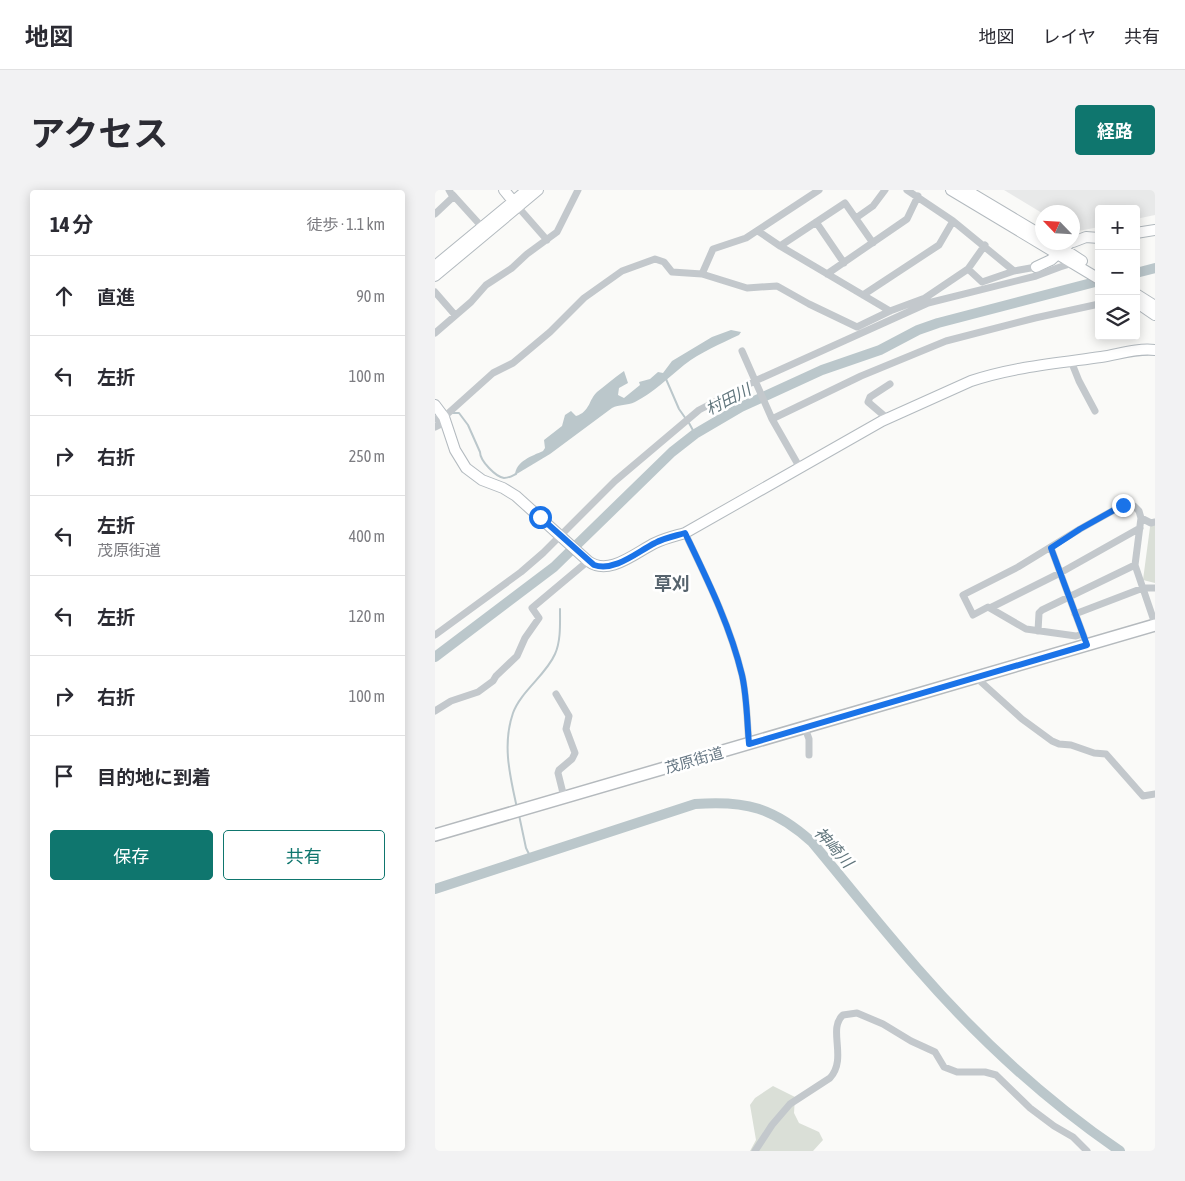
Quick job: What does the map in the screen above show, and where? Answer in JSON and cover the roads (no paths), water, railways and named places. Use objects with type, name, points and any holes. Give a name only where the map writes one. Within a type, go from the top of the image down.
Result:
[{"type":"main road","name":"茂原街道","points":[[435,835],[979,677],[1085,640],[1155,624]]},
{"type":"street","points":[[503,190],[547,240]]},
{"type":"street","points":[[435,276],[516,204],[527,190]]},
{"type":"street","points":[[435,266],[482,228],[538,190]]},
{"type":"street","points":[[435,332],[471,302],[486,285],[512,268],[527,254],[557,232],[578,190]]},
{"type":"street","points":[[702,274],[713,249],[746,238],[819,190]]},
{"type":"street","points":[[856,218],[873,206],[885,190]]},
{"type":"street","points":[[907,190],[953,220],[1013,270]]},
{"type":"street","points":[[951,190],[1035,231]]},
{"type":"street","points":[[966,190],[1035,231]]},
{"type":"street","points":[[451,193],[482,228]]},
{"type":"street","points":[[435,214],[451,200],[451,193]]},
{"type":"street","points":[[827,274],[907,219],[918,196]]},
{"type":"street","points":[[780,246],[845,203],[873,243]]},
{"type":"street","points":[[863,295],[939,244],[953,220]]},
{"type":"street","points":[[816,222],[844,263]]},
{"type":"street","points":[[1140,233],[1155,230]]},
{"type":"street","points":[[757,231],[890,311]]},
{"type":"street","points":[[1080,240],[1087,237],[1095,238]]},
{"type":"street","points":[[435,427],[441,419],[493,373],[513,363],[550,332],[584,298],[622,271],[655,259],[664,262],[672,272],[702,274],[747,288],[777,286],[857,327],[890,311],[925,298],[968,269],[985,245]]},
{"type":"street","points":[[968,269],[982,282],[1013,270],[1036,266],[1046,262],[1063,250]]},
{"type":"street","points":[[1069,250],[1077,262],[1095,276]]},
{"type":"street","points":[[435,635],[521,572],[615,481],[699,410],[755,381],[928,303],[1036,276],[1060,266],[1077,262],[1095,269]]},
{"type":"street","points":[[435,292],[455,315]]},
{"type":"street","points":[[1138,295],[1155,306]]},
{"type":"street","points":[[772,419],[869,372],[946,341],[1016,322],[1095,305]]},
{"type":"street","points":[[1140,305],[1155,315]]},
{"type":"street","points":[[435,404],[455,450],[467,468],[482,480],[511,492],[588,561],[598,566],[607,567],[657,542],[685,533],[888,419],[959,386],[987,376],[1133,350],[1155,350]]},
{"type":"street","points":[[742,351],[772,419],[800,468]]},
{"type":"street","points":[[1071,361],[1095,411]]},
{"type":"street","points":[[888,419],[868,402],[870,397],[890,384]]},
{"type":"street","points":[[1140,528],[1060,573],[973,615],[963,595],[1018,567],[1123,505],[1134,506],[1141,518],[1151,523],[1155,522]]},
{"type":"street","points":[[1141,518],[1135,565],[1155,624]]},
{"type":"street","points":[[685,533],[717,602],[731,639],[742,676],[749,744]]},
{"type":"street","points":[[1051,548],[1085,640]]},
{"type":"street","points":[[435,711],[451,701],[478,692],[493,681],[517,656],[525,638],[539,618],[532,608],[588,561]]},
{"type":"street","points":[[1038,631],[1039,613],[1042,610],[1135,565]]},
{"type":"street","points":[[1075,614],[1143,588],[1155,588]]},
{"type":"street","points":[[990,608],[1025,629],[1076,636],[1085,640]]},
{"type":"street","points":[[979,677],[1022,719],[1052,741],[1094,753],[1106,754],[1143,796],[1155,794]]},
{"type":"street","points":[[555,694],[569,716],[566,729],[575,753],[572,760],[559,770],[558,773],[564,796]]},
{"type":"street","points":[[805,728],[809,739],[809,755]]},
{"type":"street","points":[[755,1151],[772,1124],[790,1104],[835,1073],[839,1061],[837,1024],[843,1015],[857,1013],[883,1024],[935,1052],[944,1068],[957,1072],[985,1072],[996,1075],[1030,1108],[1054,1126],[1073,1137],[1087,1151]]},
{"type":"waterway","name":"村田川","points":[[1140,272],[1155,268]]},
{"type":"waterway","name":"村田川","points":[[435,657],[554,567],[672,452],[695,434],[741,407],[822,370],[880,350],[918,330],[938,323],[1095,282]]},
{"type":"waterway","points":[[666,379],[679,409],[686,419]]},
{"type":"waterway","points":[[452,413],[459,413],[468,425],[481,456],[489,468],[504,478],[516,474]]},
{"type":"waterway","points":[[689,423],[695,434]]},
{"type":"waterway","points":[[517,808],[508,760],[510,725],[513,713],[522,697],[546,669],[555,654],[559,638],[560,609]]},
{"type":"waterway","name":"神崎川","points":[[435,889],[695,804],[729,803],[744,805],[772,814],[798,830],[812,842],[904,953],[963,1019],[1065,1111],[1120,1151]]},
{"type":"waterway","points":[[519,815],[526,848],[531,858]]},
{"type":"district","name":"草刈","points":[[672,583]]}]
